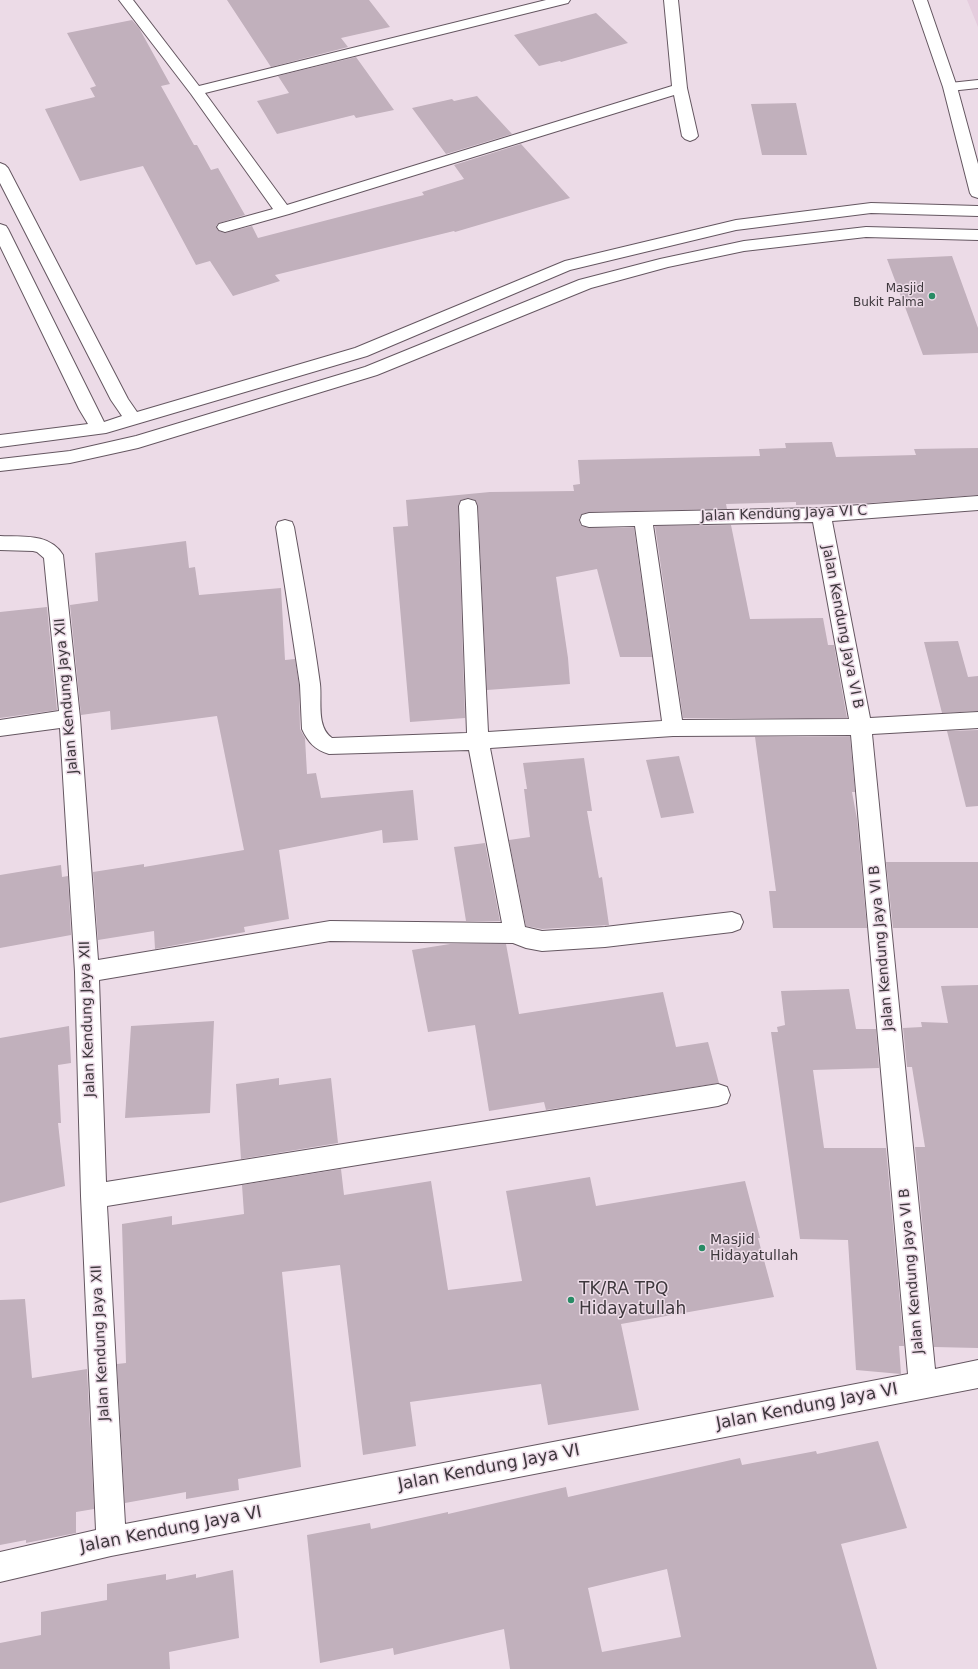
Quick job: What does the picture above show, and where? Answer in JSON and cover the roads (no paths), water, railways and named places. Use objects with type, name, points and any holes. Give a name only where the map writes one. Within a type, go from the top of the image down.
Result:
[{"type":"street","points":[[126,0],[196,91],[282,210]]},
{"type":"street","points":[[196,91],[563,0]]},
{"type":"street","points":[[671,0],[680,88],[690,136]]},
{"type":"street","points":[[920,0],[950,87],[978,193]]},
{"type":"street","points":[[225,227],[680,88]]},
{"type":"street","points":[[0,168],[120,400],[133,419]]},
{"type":"street","points":[[0,442],[100,429],[361,352],[565,266],[736,225],[871,208],[978,211]]},
{"type":"street","points":[[0,229],[88,409],[100,429]]},
{"type":"street","points":[[0,466],[70,457],[138,442],[372,371],[585,284],[666,262],[744,246],[866,232],[978,235]]},
{"type":"street","points":[[565,266],[585,284]]},
{"type":"street","name":"Jalan Kendung Jaya VI C","points":[[589,520],[821,515],[978,502]]},
{"type":"street","points":[[468,506],[478,741],[514,933]]},
{"type":"street","name":"Jalan Kendung Jaya VI B","points":[[821,515],[861,727],[923,1385]]},
{"type":"street","points":[[643,518],[673,728]]},
{"type":"street","points":[[285,528],[310,685],[312,729],[321,741],[329,746],[478,741],[673,728],[861,727],[978,720]]},
{"type":"street","name":"Jalan Kendung Jaya XII","points":[[0,543],[33,544],[44,547],[53,555],[70,718],[87,972],[94,1196],[111,1541]]},
{"type":"street","points":[[0,728],[70,718]]},
{"type":"street","points":[[87,972],[330,931],[514,933],[526,938],[542,941],[606,937],[732,922]]},
{"type":"street","points":[[94,1196],[718,1095]]},
{"type":"street","name":"Jalan Kendung Jaya VI","points":[[0,1567],[111,1541],[978,1374]]},
{"type":"lane","points":[[950,87],[978,84]]},
{"type":"place","name":"Masjid Bukit Palma","points":[[932,296]]},
{"type":"place","name":"Masjid Hidayatullah","points":[[702,1248]]},
{"type":"place","name":"TK/RA TPQ Hidayatullah","points":[[571,1300]]}]
